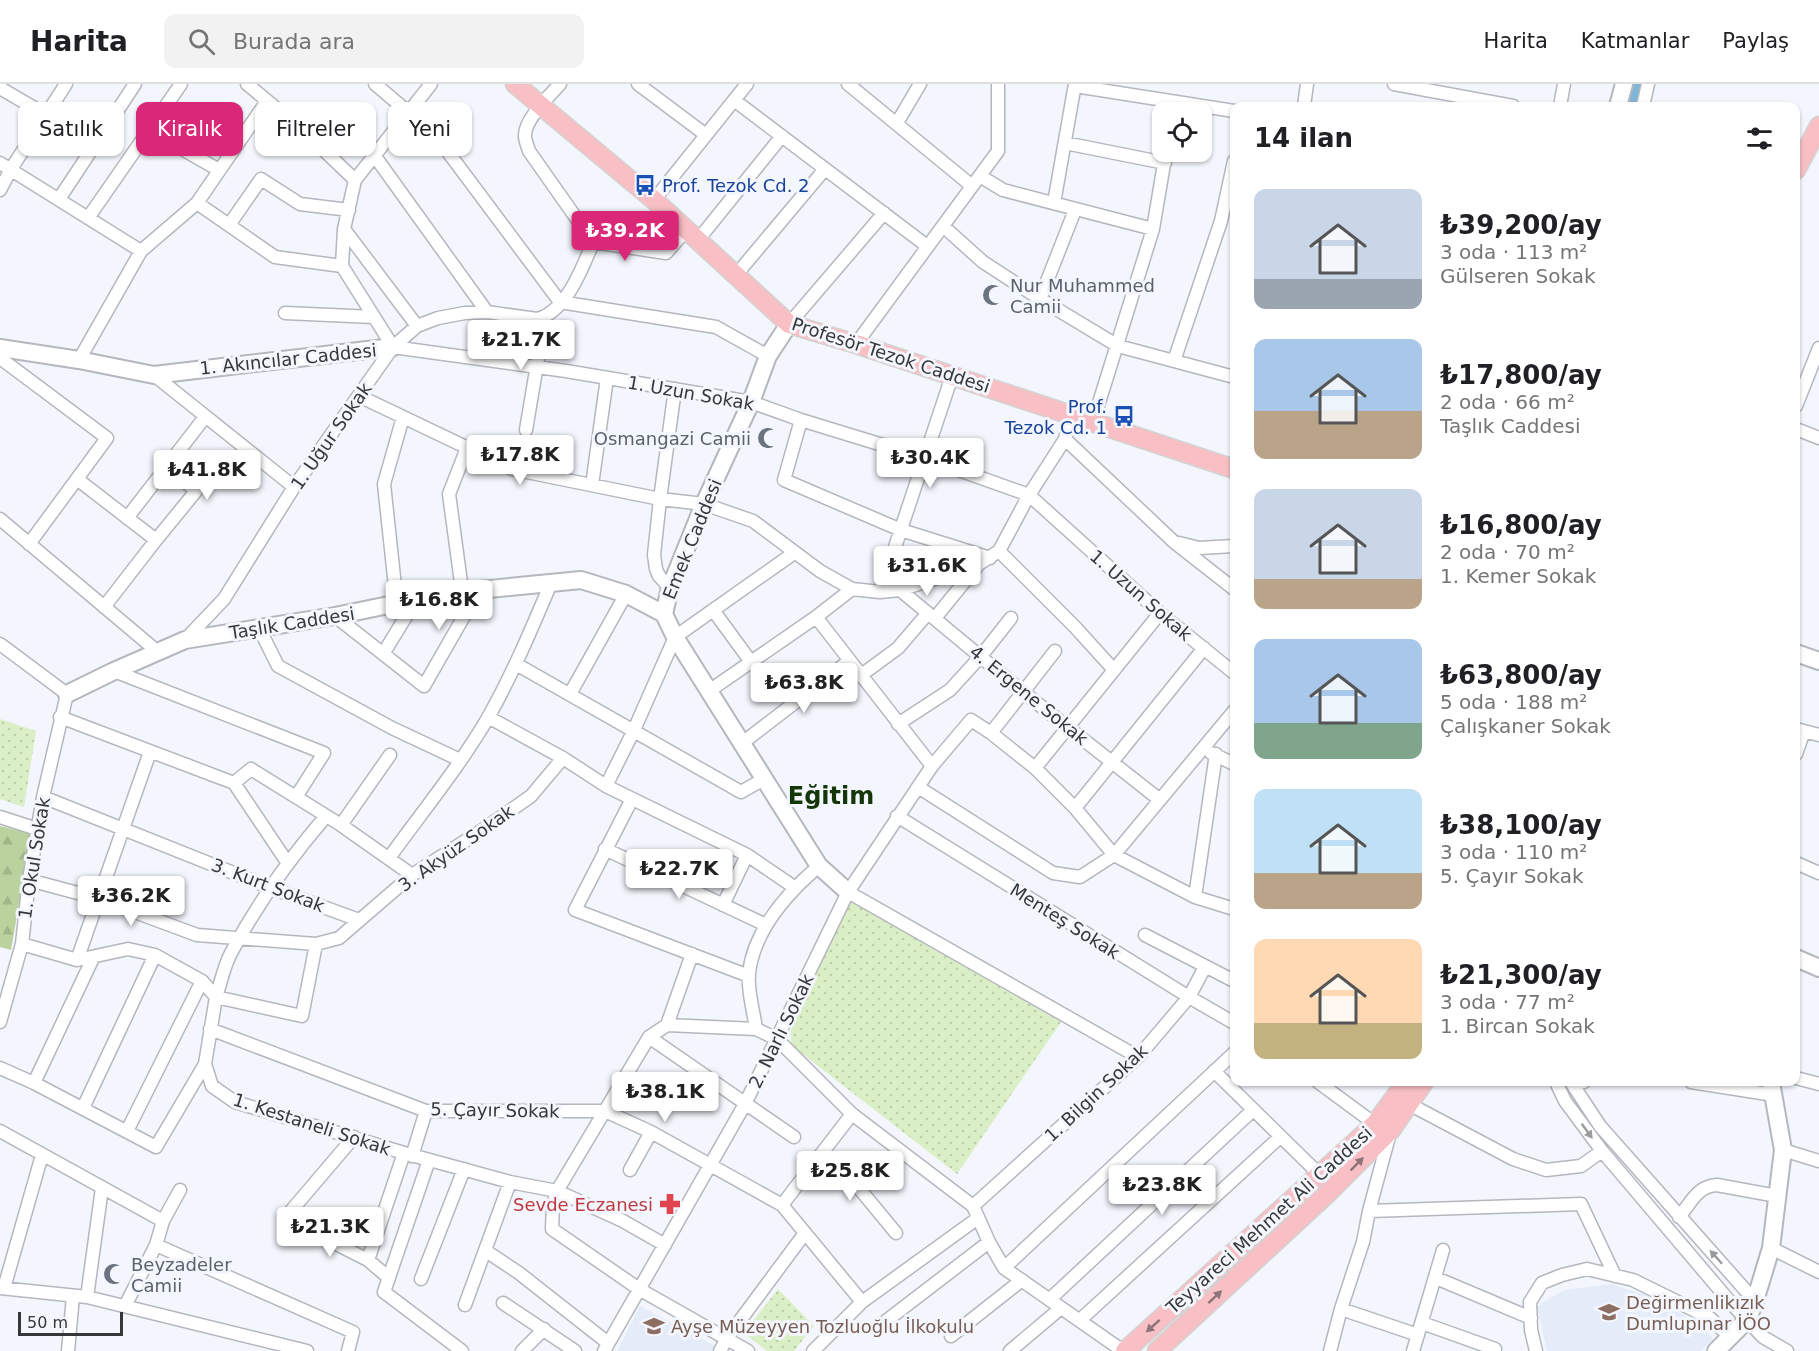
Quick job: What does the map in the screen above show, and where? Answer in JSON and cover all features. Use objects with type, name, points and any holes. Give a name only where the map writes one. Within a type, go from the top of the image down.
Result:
[{"type":"main road","name":"Profesör Tezok Caddesi","points":[[515,84],[654,200],[789,324],[1230,468]]},
{"type":"main road","points":[[1800,162],[1819,126]]},
{"type":"main road","name":"Teyyareci Mehmet Ali Caddesi","points":[[1157,1351],[1328,1193],[1383,1127],[1404,1086]]},
{"type":"main road","name":"Teyyareci Mehmet Ali Caddesi","points":[[1124,1351],[1320,1175],[1409,1104],[1421,1086]]},
{"type":"street","points":[[54,102],[66,84]]},
{"type":"street","points":[[123,102],[135,84]]},
{"type":"street","points":[[168,102],[181,84]]},
{"type":"street","points":[[247,84],[263,93],[355,180]]},
{"type":"street","points":[[375,84],[396,102]]},
{"type":"street","points":[[416,102],[431,84]]},
{"type":"street","points":[[560,84],[540,105],[529,122],[524,136],[529,151],[593,242],[666,252],[693,235],[782,136]]},
{"type":"street","points":[[654,200],[747,84]]},
{"type":"street","points":[[848,84],[976,181],[1153,230]]},
{"type":"street","points":[[897,123],[920,84]]},
{"type":"street","points":[[856,344],[998,151],[998,84]]},
{"type":"street","points":[[1305,102],[1307,84]]},
{"type":"street","points":[[1394,84],[1491,102]]},
{"type":"street","points":[[1561,102],[1564,84]]},
{"type":"street","points":[[1619,102],[1624,84]]},
{"type":"street","points":[[1644,102],[1647,84]]},
{"type":"street","points":[[1053,203],[1075,85],[1152,102]]},
{"type":"street","points":[[646,86],[706,135]]},
{"type":"street","points":[[0,88],[24,102]]},
{"type":"street","points":[[79,360],[141,251],[197,203],[219,171],[263,93]]},
{"type":"street","points":[[734,100],[927,246]]},
{"type":"street","points":[[1212,110],[1230,111]]},
{"type":"street","points":[[376,152],[388,137]]},
{"type":"street","points":[[1065,143],[1152,155]]},
{"type":"street","points":[[88,218],[136,149]]},
{"type":"street","points":[[0,190],[5,166],[18,150]]},
{"type":"street","points":[[59,199],[88,156]]},
{"type":"street","points":[[193,156],[219,171]]},
{"type":"street","points":[[373,156],[355,180],[344,229],[342,266],[393,348]]},
{"type":"street","points":[[375,156],[488,312]]},
{"type":"street","points":[[450,156],[561,302],[716,327],[768,356]]},
{"type":"street","points":[[1093,422],[1153,230],[1165,162]]},
{"type":"street","points":[[5,166],[141,251]]},
{"type":"street","points":[[736,275],[825,169]]},
{"type":"street","points":[[229,225],[261,178],[300,204],[349,210]]},
{"type":"street","points":[[1174,361],[1221,221],[1230,179]]},
{"type":"street","points":[[197,203],[275,257],[342,266]]},
{"type":"street","points":[[1040,299],[1075,210]]},
{"type":"street","points":[[789,324],[884,213]]},
{"type":"street","points":[[943,226],[983,262],[1118,346],[1230,374]]},
{"type":"street","points":[[344,229],[417,326]]},
{"type":"street","points":[[526,430],[545,317],[574,286],[593,242]]},
{"type":"street","name":"1. Akıncılar Caddesi","points":[[0,348],[79,360],[154,375],[393,348],[417,326],[438,318],[465,313],[488,312],[537,319],[545,317]]},
{"type":"street","points":[[285,313],[374,317]]},
{"type":"street","name":"Emek Caddesi","points":[[789,324],[768,356],[752,402],[704,504],[670,588],[664,614],[675,637],[819,866],[848,892]]},
{"type":"street","name":"1. Uzun Sokak","points":[[393,348],[537,367],[752,402],[801,420],[925,458],[1029,495],[1160,613],[1230,670]]},
{"type":"street","name":"1. Uğur Sokak","points":[[185,640],[224,599],[294,487],[393,348]]},
{"type":"street","points":[[1800,396],[1819,348]]},
{"type":"street","points":[[0,358],[107,438],[29,544]]},
{"type":"street","points":[[154,375],[294,487]]},
{"type":"street","points":[[880,592],[952,376]]},
{"type":"street","points":[[592,485],[607,378]]},
{"type":"street","points":[[670,588],[659,576],[654,562],[675,389]]},
{"type":"street","points":[[359,396],[512,469],[660,499],[704,504],[753,521],[820,571],[852,589],[880,592],[900,590],[989,558]]},
{"type":"street","points":[[860,676],[898,648],[989,558],[1065,440],[1071,415]]},
{"type":"street","points":[[127,518],[205,417]]},
{"type":"street","points":[[397,604],[384,484],[403,417]]},
{"type":"street","points":[[801,420],[784,480],[901,530],[989,558],[1075,627],[1114,670]]},
{"type":"street","points":[[1800,431],[1819,438]]},
{"type":"street","points":[[1065,440],[1174,542],[1230,586]]},
{"type":"street","points":[[462,590],[448,494],[466,448]]},
{"type":"street","points":[[104,607],[196,491],[166,467]]},
{"type":"street","points":[[77,479],[156,540]]},
{"type":"street","points":[[0,519],[158,652]]},
{"type":"street","points":[[1174,542],[1199,548],[1230,546]]},
{"type":"street","points":[[606,786],[634,730],[675,637],[794,553]]},
{"type":"street","name":"Taşlık Caddesi","points":[[67,694],[185,640],[335,616],[462,590],[580,580],[626,594],[664,614]]},
{"type":"street","points":[[388,858],[460,760],[488,717],[516,664],[551,583]]},
{"type":"street","points":[[709,691],[816,617],[852,589]]},
{"type":"street","points":[[335,616],[424,686],[479,590]]},
{"type":"street","name":"4. Ergene Sokak","points":[[900,590],[1023,692],[1160,800]]},
{"type":"street","points":[[570,694],[626,594]]},
{"type":"street","points":[[383,654],[416,600]]},
{"type":"street","points":[[713,610],[751,662]]},
{"type":"street","points":[[1035,768],[1160,613]]},
{"type":"street","points":[[816,617],[932,766]]},
{"type":"street","points":[[898,724],[950,690],[1011,618]]},
{"type":"street","points":[[259,628],[278,666],[392,728],[460,760]]},
{"type":"street","points":[[0,644],[67,694]]},
{"type":"street","points":[[1075,808],[1204,648]]},
{"type":"street","points":[[1055,651],[991,733],[1035,768],[1075,808],[1114,855],[1195,897],[1230,908]]},
{"type":"street","points":[[1800,654],[1819,661]]},
{"type":"street","points":[[741,744],[849,661]]},
{"type":"street","points":[[516,664],[741,792],[764,779]]},
{"type":"street","points":[[114,671],[324,753],[296,796]]},
{"type":"street","name":"1. Okul Sokak","points":[[0,1022],[22,944],[29,880],[43,796],[67,694]]},
{"type":"street","points":[[918,786],[1053,873],[1080,877],[1114,855],[1230,716]]},
{"type":"street","points":[[60,717],[234,783],[287,862]]},
{"type":"street","points":[[488,717],[563,758],[606,786],[747,855],[794,887]]},
{"type":"street","name":"2. Narlı Sokak","points":[[606,1347],[745,1104],[848,892],[932,766],[971,720],[991,733]]},
{"type":"street","points":[[1800,730],[1819,735]]},
{"type":"street","points":[[1202,751],[1216,754],[1230,762]]},
{"type":"street","points":[[77,960],[150,752]]},
{"type":"street","points":[[1195,897],[1216,754]]},
{"type":"street","points":[[341,825],[390,755]]},
{"type":"street","name":"3. Akyüz Sokak","points":[[29,880],[100,899],[197,935],[316,944],[339,938],[412,875],[531,796],[563,758]]},
{"type":"street","points":[[234,783],[251,769],[341,825],[412,875]]},
{"type":"street","name":"3. Kurt Sokak","points":[[43,796],[271,888],[359,920]]},
{"type":"street","points":[[632,799],[576,910],[749,976]]},
{"type":"street","points":[[0,1068],[83,1108],[156,1148],[205,1064],[216,996],[230,955],[287,862],[326,816]]},
{"type":"street","name":"Menteş Sokak","points":[[897,816],[1189,997],[1230,1018]]},
{"type":"street","points":[[0,817],[37,830]]},
{"type":"street","points":[[605,849],[766,925]]},
{"type":"street","points":[[723,905],[747,855]]},
{"type":"street","points":[[1800,865],[1819,873]]},
{"type":"street","points":[[756,1029],[749,976],[754,951],[766,925],[794,887],[819,866]]},
{"type":"street","points":[[848,892],[1138,1057]]},
{"type":"street","points":[[1145,935],[1230,979]]},
{"type":"street","points":[[22,944],[77,960],[128,949],[155,955],[202,981],[216,996],[302,1016],[316,944]]},
{"type":"street","points":[[667,1025],[692,954]]},
{"type":"street","points":[[83,1108],[155,955]]},
{"type":"street","points":[[34,1083],[93,958]]},
{"type":"street","points":[[1800,960],[1819,968]]},
{"type":"street","name":"1. Bilgin Sokak","points":[[813,1351],[862,1302],[975,1212],[1138,1057],[1189,997],[1205,967]]},
{"type":"street","points":[[127,1131],[202,981]]},
{"type":"street","points":[[748,1351],[639,1289],[552,1228],[556,1191],[649,1037],[667,1025],[756,1029],[777,1039],[852,1114],[975,1212],[1004,1268],[1124,1351]]},
{"type":"street","name":"5. Çayır Sokak","points":[[210,1029],[426,1111],[605,1111],[651,1132],[782,1205]]},
{"type":"street","points":[[649,1037],[794,1137]]},
{"type":"street","points":[[1004,1268],[1230,1057]]},
{"type":"street","name":"1. Kestaneli Sokak","points":[[205,1064],[212,1086],[235,1102],[408,1155],[510,1182],[556,1191],[623,1221],[665,1245]]},
{"type":"street","points":[[1214,1071],[1320,1175]]},
{"type":"street","points":[[1800,1079],[1819,1084]]},
{"type":"street","points":[[1324,1086],[1383,1127],[1362,1242],[1330,1351]]},
{"type":"street","points":[[1558,1086],[1565,1101],[1602,1151],[1731,1303],[1762,1337],[1787,1351]]},
{"type":"street","points":[[1578,1086],[1600,1126],[1755,1301]]},
{"type":"street","points":[[1716,1351],[1748,1319],[1755,1301],[1771,1248],[1784,1150],[1773,1088],[1746,1086]]},
{"type":"street","points":[[1409,1104],[1513,1159],[1546,1170],[1581,1166],[1602,1151]]},
{"type":"street","points":[[1050,1299],[1253,1110]]},
{"type":"street","points":[[368,1260],[426,1111]]},
{"type":"street","points":[[852,1114],[782,1205],[862,1302]]},
{"type":"street","points":[[0,1131],[163,1221]]},
{"type":"street","points":[[630,1170],[651,1132]]},
{"type":"street","points":[[354,1137],[285,1218],[368,1260],[388,1278]]},
{"type":"street","points":[[1080,1320],[1280,1137]]},
{"type":"street","points":[[1784,1150],[1819,1161]]},
{"type":"street","points":[[821,1154],[858,1187],[896,1233]]},
{"type":"street","points":[[42,1155],[2,1288],[87,1298],[307,1351]]},
{"type":"street","points":[[429,1160],[384,1293],[462,1351]]},
{"type":"street","points":[[422,1279],[464,1169]]},
{"type":"street","points":[[465,1305],[510,1182]]},
{"type":"street","points":[[1679,1217],[1700,1190],[1707,1186],[1718,1185],[1778,1196]]},
{"type":"street","points":[[87,1298],[102,1188]]},
{"type":"street","points":[[125,1306],[156,1245],[163,1221],[180,1190]]},
{"type":"street","points":[[1369,1211],[1581,1204],[1615,1276]]},
{"type":"street","points":[[720,1351],[727,1338],[805,1233]]},
{"type":"street","points":[[886,1321],[989,1242]]},
{"type":"street","points":[[156,1245],[353,1332],[348,1351]]},
{"type":"street","points":[[1771,1248],[1819,1272]]},
{"type":"street","points":[[1413,1351],[1443,1250]]},
{"type":"street","points":[[486,1251],[519,1273],[606,1347]]},
{"type":"street","points":[[1536,1351],[1531,1330],[1530,1302],[1542,1283],[1587,1269],[1633,1280],[1710,1318],[1730,1336]]},
{"type":"street","points":[[1436,1278],[1531,1318]]},
{"type":"street","points":[[951,1336],[1023,1280]]},
{"type":"street","points":[[68,1351],[73,1296]]},
{"type":"street","points":[[504,1303],[575,1351]]},
{"type":"street","points":[[1010,1351],[1061,1308]]},
{"type":"street","points":[[1341,1309],[1495,1349],[1494,1351]]},
{"type":"street","points":[[522,1351],[544,1329]]},
{"type":"shaded area","name":"Değirmenlikızık Dumlupınar İÖO","points":[[1611,1284],[1648,1296],[1690,1318],[1713,1338],[1701,1351],[1547,1351],[1537,1306],[1564,1290]]},
{"type":"shaded area","name":"Ayşe Müzeyyen Tozluoğlu İlkokulu","points":[[640,1306],[715,1346],[712,1351],[617,1351]]},
{"type":"green space","points":[[0,719],[36,731],[24,807],[0,799]]},
{"type":"green space","points":[[0,826],[31,834],[11,950],[0,947]]},
{"type":"green space","points":[[850,900],[1061,1022],[957,1174],[791,1045],[791,1021]]},
{"type":"green space","points":[[778,1289],[814,1326],[794,1351],[767,1351],[744,1333]]},
{"type":"waterway","points":[[1632,102],[1636,84]]},
{"type":"place","name":"Prof. Tezok Cd. 2","points":[[645,185]]},
{"type":"place","name":"Nur Muhammed Camii","points":[[993,295]]},
{"type":"place","name":"Prof. Tezok Cd. 1","points":[[1124,416]]},
{"type":"place","name":"Osmangazi Camii","points":[[768,438]]},
{"type":"place","name":"Sevde Eczanesi","points":[[670,1204]]},
{"type":"place","name":"Beyzadeler Camii","points":[[114,1274]]},
{"type":"place","name":"Değirmenlikızık Dumlupınar İÖO","points":[[1609,1312]]},
{"type":"place","name":"Ayşe Müzeyyen Tozluoğlu İlkokulu","points":[[654,1326]]},
{"type":"district","name":"Eğitim","points":[[831,796]]}]
